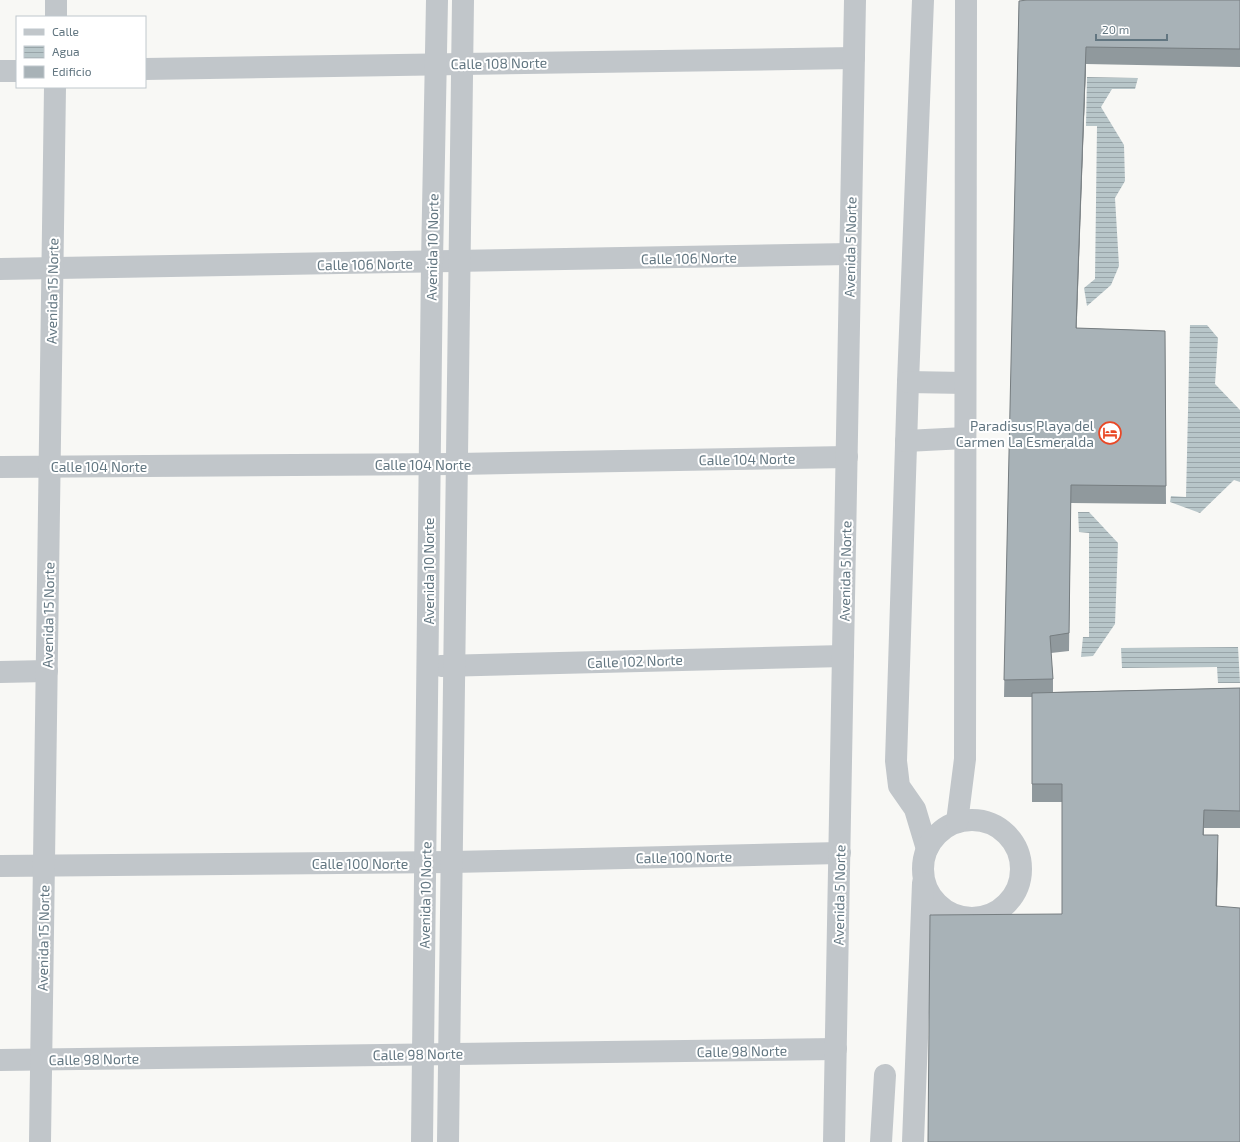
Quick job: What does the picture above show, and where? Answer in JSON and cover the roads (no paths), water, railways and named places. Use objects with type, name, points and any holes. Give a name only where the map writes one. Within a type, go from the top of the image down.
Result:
[{"type":"street","points":[[56,0],[56,16]]},
{"type":"street","name":"Avenida 10 Norte","points":[[422,1142],[429,464],[437,0]]},
{"type":"street","name":"Avenida 10 Norte","points":[[448,1142],[463,0]]},
{"type":"street","name":"Avenida 5 Norte","points":[[834,1142],[855,0]]},
{"type":"street","points":[[923,0],[908,382],[896,761],[899,786],[915,808],[927,849]]},
{"type":"street","points":[[957,822],[965,759],[966,0]]},
{"type":"street","name":"Calle 108 Norte","points":[[146,69],[854,58]]},
{"type":"street","points":[[0,71],[16,71]]},
{"type":"street","name":"Avenida 15 Norte","points":[[40,1142],[55,88]]},
{"type":"street","name":"Calle 106 Norte","points":[[0,269],[850,254]]},
{"type":"street","points":[[908,382],[965,383]]},
{"type":"street","points":[[906,441],[965,438]]},
{"type":"street","name":"Calle 104 Norte","points":[[0,467],[457,464],[847,457]]},
{"type":"street","name":"Calle 102 Norte","points":[[428,666],[843,656]]},
{"type":"street","points":[[0,672],[47,671]]},
{"type":"street","points":[[913,1142],[924,882],[922,870],[927,849],[934,837],[944,828],[957,822],[970,820],[984,821],[997,826],[1012,841],[1020,859],[1021,873],[1018,886],[1011,899],[1001,909],[989,915],[975,918],[964,918],[952,914],[938,905],[928,892],[924,882]]},
{"type":"street","name":"Calle 100 Norte","points":[[0,866],[452,862],[840,853]]},
{"type":"street","name":"Calle 98 Norte","points":[[0,1060],[836,1050]]},
{"type":"street","points":[[881,1142],[885,1075]]},
{"type":"water","points":[[1087,77],[1138,78],[1135,89],[1112,89],[1101,107],[1124,145],[1125,181],[1115,198],[1119,266],[1111,285],[1087,306],[1084,288],[1095,279],[1097,126],[1086,126]]},
{"type":"water","points":[[1190,325],[1207,325],[1218,338],[1215,384],[1240,410],[1240,482],[1234,480],[1200,513],[1170,502],[1171,496],[1186,497]]},
{"type":"water","points":[[1078,512],[1089,512],[1118,543],[1115,624],[1093,656],[1081,657],[1083,637],[1089,637],[1089,533],[1079,532]]},
{"type":"water","points":[[1238,647],[1240,683],[1218,683],[1217,667],[1122,668],[1121,648]]},
{"type":"place","name":"Paradisus Playa del Carmen La Esmeralda","points":[[1110,433]]}]
